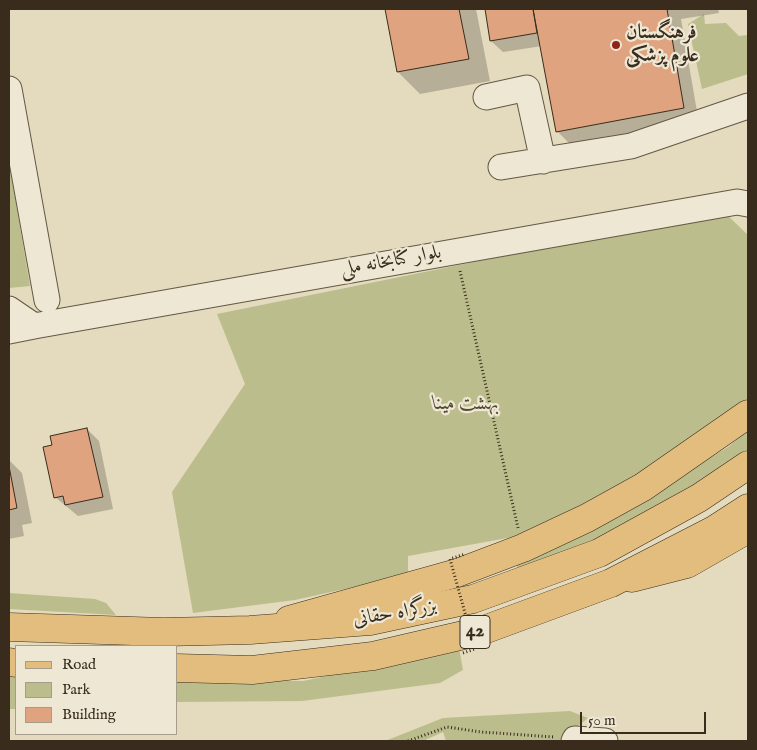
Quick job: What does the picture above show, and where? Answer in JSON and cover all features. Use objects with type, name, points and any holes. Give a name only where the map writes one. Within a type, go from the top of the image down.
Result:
[{"type":"main road","points":[[250,630],[457,574],[523,548],[587,518],[643,488],[748,414]]},
{"type":"main road","name":"بزرگراه حقانی","points":[[9,627],[164,632],[250,630],[370,621],[473,599],[599,553],[699,498],[748,465]]},
{"type":"main road","name":"بزرگراه حقانی","points":[[178,668],[252,670],[374,656],[481,631],[611,584],[714,530],[748,508]]},
{"type":"main road","points":[[611,584],[687,564],[748,529]]},
{"type":"street","points":[[486,97],[527,88],[543,161]]},
{"type":"street","points":[[9,89],[47,300]]},
{"type":"street","points":[[501,167],[631,146],[748,106]]},
{"type":"street","name":"بلوار کتابخانه ملی","points":[[9,331],[456,250],[737,202],[748,204]]},
{"type":"street","points":[[9,309],[34,326]]},
{"type":"street","points":[[575,740],[605,741]]},
{"type":"path","points":[[456,250],[523,548]]},
{"type":"path","points":[[463,653],[475,649],[450,559],[465,554]]},
{"type":"path","points":[[408,741],[447,727],[481,732],[575,740]]},
{"type":"green space","points":[[704,14],[705,24],[726,23],[739,36],[748,35],[748,74],[702,89],[688,24]]},
{"type":"green space","points":[[9,162],[30,286],[9,288]]},
{"type":"green space","name":"بهشت مينا","points":[[725,213],[748,235],[748,400],[628,487],[513,537],[408,556],[408,575],[295,600],[193,613],[172,492],[245,384],[217,314],[691,218]]},
{"type":"green space","points":[[748,430],[748,453],[647,518],[519,571],[513,558],[635,503],[728,447]]},
{"type":"green space","points":[[9,593],[95,599],[106,603],[116,615],[9,609]]},
{"type":"green space","points":[[459,648],[463,670],[440,683],[302,701],[178,702],[178,679],[303,681]]},
{"type":"green space","points":[[9,672],[15,673],[15,709],[9,709]]},
{"type":"green space","points":[[570,711],[588,718],[559,741],[446,741],[443,732],[423,741],[385,741],[443,718]]},
{"type":"building","points":[[385,9],[459,9],[469,59],[397,72]]},
{"type":"building","points":[[485,9],[533,9],[537,33],[490,41]]},
{"type":"building","points":[[533,9],[667,9],[684,108],[556,132]]},
{"type":"building","points":[[87,428],[103,497],[65,505],[63,496],[54,498],[43,447],[52,445],[50,436]]},
{"type":"building","points":[[9,466],[17,508],[9,510]]},
{"type":"place","name":"فرهنگستان علوم پزشکی","points":[[616,45]]}]
